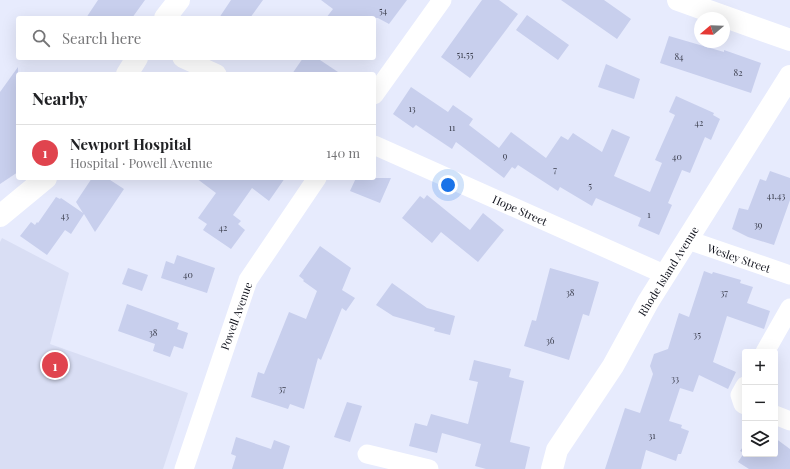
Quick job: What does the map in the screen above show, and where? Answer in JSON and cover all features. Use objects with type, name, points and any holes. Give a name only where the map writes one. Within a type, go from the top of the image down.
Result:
[{"type":"street","points":[[167,16],[179,0]]},
{"type":"street","points":[[376,92],[442,0]]},
{"type":"street","points":[[678,0],[790,40]]},
{"type":"street","points":[[128,72],[136,60]]},
{"type":"street","points":[[186,60],[213,72]]},
{"type":"street","name":"Rhode Island Avenue","points":[[552,469],[557,450],[613,366],[648,302],[790,76]]},
{"type":"street","name":"Hope Street","points":[[376,145],[666,275]]},
{"type":"street","points":[[0,216],[44,180]]},
{"type":"street","name":"Powell Avenue","points":[[184,469],[248,280],[316,180]]},
{"type":"street","name":"Wesley Street","points":[[688,240],[790,275]]},
{"type":"street","points":[[767,349],[790,308]]},
{"type":"street","points":[[742,391],[740,395],[742,401]]},
{"type":"street","points":[[778,416],[790,421]]},
{"type":"street","points":[[367,454],[429,469]]},
{"type":"shaded area","points":[[2,238],[69,273],[50,344],[188,393],[163,469],[0,469],[0,242]]},
{"type":"building","points":[[98,0],[145,0],[133,16],[87,16]]},
{"type":"building","points":[[231,0],[263,0],[251,16],[220,16]]},
{"type":"building","points":[[321,0],[407,0],[389,24],[376,18],[376,16],[328,16],[333,9]]},
{"type":"building","points":[[482,0],[499,0],[518,14],[470,78],[441,57]]},
{"type":"building","points":[[561,0],[604,0],[631,19],[617,39]]},
{"type":"building","points":[[527,15],[569,45],[558,60],[516,30]]},
{"type":"building","points":[[669,36],[694,43],[694,48],[710,48],[724,52],[724,50],[761,63],[751,93],[660,63]]},
{"type":"building","points":[[302,60],[320,60],[338,72],[293,72]]},
{"type":"building","points":[[606,64],[640,79],[634,99],[598,87]]},
{"type":"building","points":[[18,67],[18,72],[16,72],[16,173],[0,184],[0,92]]},
{"type":"building","points":[[411,87],[448,112],[453,105],[473,119],[469,125],[499,148],[511,132],[546,158],[561,136],[568,140],[573,133],[602,152],[612,129],[630,137],[614,176],[650,192],[662,163],[655,160],[675,115],[669,112],[676,96],[714,113],[713,115],[720,119],[711,140],[705,137],[690,173],[682,170],[668,203],[672,205],[659,235],[638,226],[641,218],[596,198],[592,206],[560,187],[558,191],[518,165],[515,169],[512,167],[504,178],[456,142],[452,149],[416,125],[413,128],[393,114]]},
{"type":"building","points":[[770,171],[790,178],[790,200],[774,245],[748,237],[732,229],[739,208],[748,210],[760,179],[766,181]]},
{"type":"building","points":[[391,178],[380,203],[350,191],[355,180]]},
{"type":"building","points":[[91,180],[110,180],[124,189],[95,232],[84,214],[71,234],[65,230],[47,255],[20,236],[31,222],[35,225],[37,222],[38,223],[56,197],[61,198],[83,213],[76,202]]},
{"type":"building","points":[[199,180],[284,180],[269,201],[252,188],[233,215],[241,221],[238,224],[245,230],[231,249],[203,230],[207,224],[198,218],[216,193]]},
{"type":"building","points":[[427,195],[470,230],[483,213],[504,230],[478,262],[441,232],[432,243],[402,218],[420,196],[424,199]]},
{"type":"building","points":[[320,246],[351,268],[342,290],[355,298],[346,311],[342,308],[321,360],[318,358],[304,409],[290,404],[288,409],[251,397],[258,372],[264,374],[289,312],[306,319],[317,291],[303,281],[304,280],[299,276]]},
{"type":"building","points":[[177,255],[215,268],[207,293],[161,278],[166,261],[174,264]]},
{"type":"building","points":[[128,268],[148,275],[142,291],[122,284]]},
{"type":"building","points":[[550,268],[599,282],[589,316],[583,314],[569,360],[524,346],[532,320],[536,321]]},
{"type":"building","points":[[704,271],[741,280],[740,283],[753,287],[747,303],[770,311],[764,329],[727,316],[713,362],[736,372],[728,389],[699,375],[693,392],[680,388],[669,421],[682,425],[681,428],[689,431],[681,454],[678,454],[676,461],[646,450],[641,469],[605,469],[625,408],[640,413],[653,374],[650,366],[654,354],[668,349],[679,313],[689,317]]},
{"type":"building","points":[[392,283],[427,308],[455,316],[450,335],[434,331],[435,328],[393,316],[376,305]]},
{"type":"building","points":[[127,304],[179,323],[177,329],[188,333],[183,349],[174,346],[170,357],[153,351],[155,344],[118,331]]},
{"type":"building","points":[[474,360],[511,369],[509,377],[524,381],[510,442],[530,447],[525,469],[486,469],[475,466],[481,444],[442,433],[437,453],[409,446],[415,423],[427,426],[431,414],[468,424],[478,382],[469,380]]},
{"type":"building","points":[[347,402],[362,406],[350,442],[334,437]]},
{"type":"building","points":[[236,437],[271,449],[274,440],[290,446],[283,469],[232,469],[236,456],[231,454]]},
{"type":"building","points":[[778,440],[790,449],[790,469],[749,469],[738,462],[742,456],[778,457]]},
{"type":"place","name":"Newport Hospital","points":[[55,365]]}]
